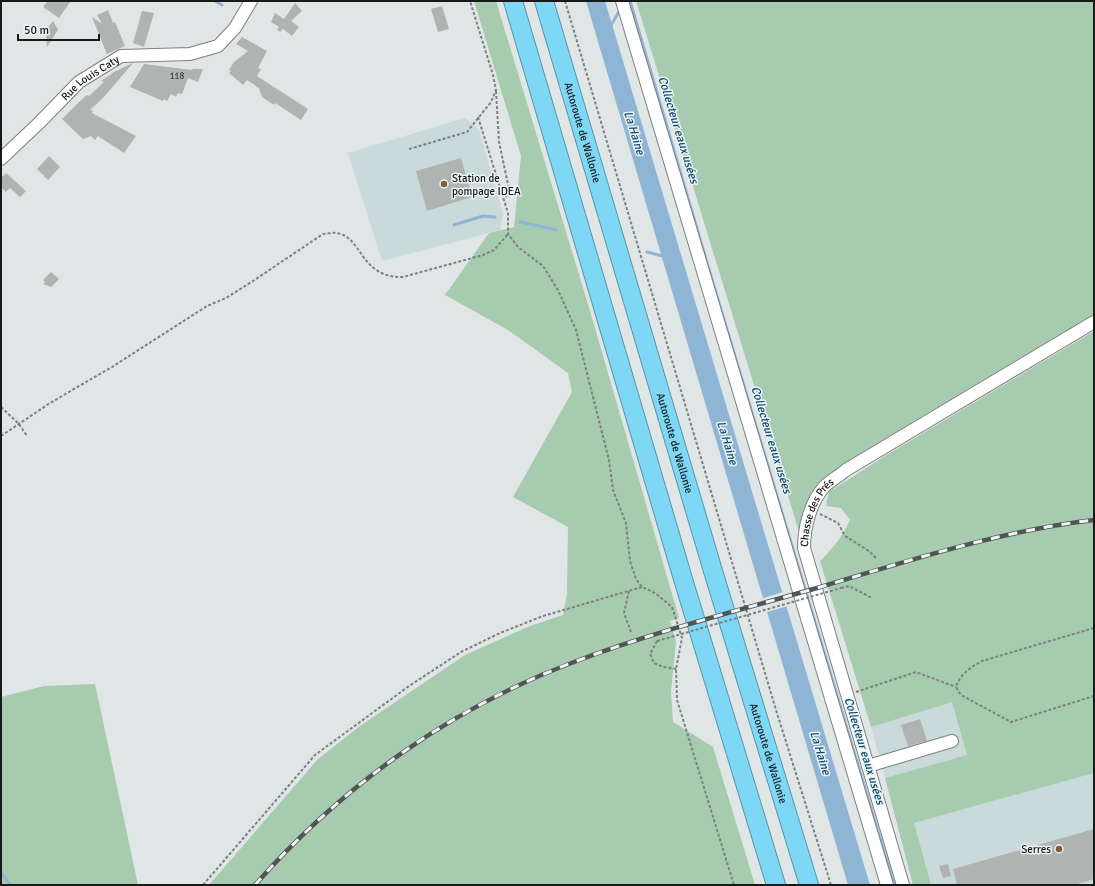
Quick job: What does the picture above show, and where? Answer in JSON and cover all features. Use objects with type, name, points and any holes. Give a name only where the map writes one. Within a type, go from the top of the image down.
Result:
[{"type":"highway","points":[[512,1],[685,586],[776,885]]},
{"type":"highway","name":"Autoroute de Wallonie","points":[[544,1],[713,571],[809,885]]},
{"type":"street","name":"Rue Louis Caty","points":[[1,159],[79,82],[121,56],[190,54],[214,48],[225,40],[235,28],[252,1]]},
{"type":"street","points":[[622,1],[887,885]]},
{"type":"street","name":"Chasse des Prés","points":[[903,885],[804,548],[804,538],[811,510],[824,487],[846,470],[1094,322]]},
{"type":"street","points":[[868,766],[952,741]]},
{"type":"path","points":[[470,1],[493,75],[496,90],[500,142],[509,189],[505,200]]},
{"type":"path","points":[[565,1],[774,702],[831,885]]},
{"type":"path","points":[[409,149],[467,132],[491,102],[496,90]]},
{"type":"path","points":[[478,117],[505,200],[508,213],[508,234],[518,247],[543,266],[558,290],[576,330],[609,460],[613,490],[626,523],[632,568],[636,579],[642,587],[655,593],[672,607],[682,638],[676,669],[677,700],[734,885]]},
{"type":"path","points":[[1,436],[207,306],[226,298],[246,286],[324,234],[336,232],[347,237],[356,246],[365,261],[382,274],[392,277],[403,277],[483,255],[494,250],[508,234]]},
{"type":"path","points":[[1,407],[18,424],[27,436]]},
{"type":"path","points":[[811,510],[838,523],[845,536],[876,558]]},
{"type":"path","points":[[676,669],[663,667],[654,663],[650,654],[658,641],[849,586],[872,598]]},
{"type":"path","points":[[203,885],[315,755],[409,686],[461,652],[500,633],[543,616],[642,587]]},
{"type":"path","points":[[629,591],[624,613],[627,626],[631,632]]},
{"type":"path","points":[[956,687],[958,680],[971,667],[982,661],[1094,628]]},
{"type":"path","points":[[847,695],[916,672],[956,687],[961,695],[1011,722],[1094,696]]},
{"type":"shaded area","points":[[465,118],[479,130],[503,214],[500,230],[382,261],[348,153]]},
{"type":"shaded area","points":[[952,701],[967,755],[885,778],[871,727]]},
{"type":"shaded area","points":[[1094,773],[1094,885],[931,885],[913,823]]},
{"type":"green space","points":[[474,1],[496,1],[590,311],[679,618],[670,621],[676,641],[671,692],[673,722],[713,747],[755,885],[209,885],[318,759],[360,726],[465,655],[530,626],[563,615],[567,594],[568,527],[513,497],[572,392],[568,373],[508,330],[445,295],[489,233],[514,227],[521,156]]},
{"type":"green space","points":[[636,1],[1094,1],[1094,322],[824,487],[804,548]]},
{"type":"green space","points":[[1094,331],[1094,773],[914,823],[931,885],[913,885],[885,778],[967,755],[952,702],[871,727],[820,561],[837,542],[850,520],[841,508],[826,506],[829,492],[885,456]]},
{"type":"green space","points":[[95,684],[138,885],[1,885],[1,697],[44,686]]},
{"type":"water","name":"La Haine","points":[[586,1],[605,1],[870,885],[848,885]]},
{"type":"pier","points":[[783,592],[788,606],[764,613],[760,599]]},
{"type":"building","points":[[48,1],[71,1],[59,18],[43,7]]},
{"type":"building","points":[[295,3],[302,11],[291,21],[299,27],[292,36],[283,29],[280,32],[277,30],[279,27],[271,22],[275,13],[284,19]]},
{"type":"building","points":[[442,6],[449,29],[438,32],[431,9]]},
{"type":"building","points":[[108,10],[113,23],[115,22],[125,46],[107,54],[92,17],[102,24],[97,15]]},
{"type":"building","points":[[142,11],[154,13],[144,47],[133,43]]},
{"type":"building","points":[[53,21],[58,30],[47,47],[46,30]]},
{"type":"building","points":[[242,37],[267,51],[258,68],[261,69],[257,76],[308,109],[301,120],[275,103],[274,105],[262,97],[259,88],[247,80],[243,85],[229,73],[231,71],[229,70],[234,62],[248,51],[236,44]]},
{"type":"building","points":[[133,63],[103,98],[90,110],[93,111],[92,113],[136,136],[124,153],[98,136],[95,140],[91,136],[83,139],[62,119],[80,101],[87,95],[89,96],[104,82],[101,81],[114,72]]},
{"type":"building","points":[[144,64],[192,70],[203,69],[198,82],[188,78],[182,94],[178,93],[176,97],[171,94],[167,101],[164,99],[163,101],[130,87]]},
{"type":"building","points":[[49,156],[60,167],[48,180],[37,169]]},
{"type":"building","name":"Station de pompage IDEA","points":[[461,158],[472,197],[427,211],[416,171]]},
{"type":"building","points":[[6,173],[26,191],[20,197],[10,188],[6,192],[1,187],[1,178]]},
{"type":"building","points":[[51,272],[59,279],[51,287],[43,284],[45,282],[43,280]]},
{"type":"building","points":[[920,719],[927,741],[908,746],[901,725]]},
{"type":"building","name":"Serres","points":[[1094,829],[1094,879],[1074,885],[957,885],[953,869]]},
{"type":"building","points":[[948,864],[951,876],[943,878],[939,866]]},
{"type":"waterway","points":[[215,1],[222,5]]},
{"type":"waterway","name":"Collecteur eaux usées","points":[[630,1],[894,885]]},
{"type":"waterway","points":[[610,27],[621,8]]},
{"type":"waterway","points":[[454,225],[483,216],[495,217]]},
{"type":"waterway","points":[[520,222],[557,230]]},
{"type":"waterway","points":[[647,252],[662,256]]},
{"type":"waterway","points":[[1,872],[10,885]]},
{"type":"railway","points":[[255,885],[324,815],[362,783],[401,754],[442,727],[484,702],[529,681],[574,662],[634,641],[695,622],[954,548],[1023,531],[1094,520]]},
{"type":"place","name":"Station de pompage IDEA","points":[[444,184]]},
{"type":"place","name":"Serres","points":[[1059,849]]}]
